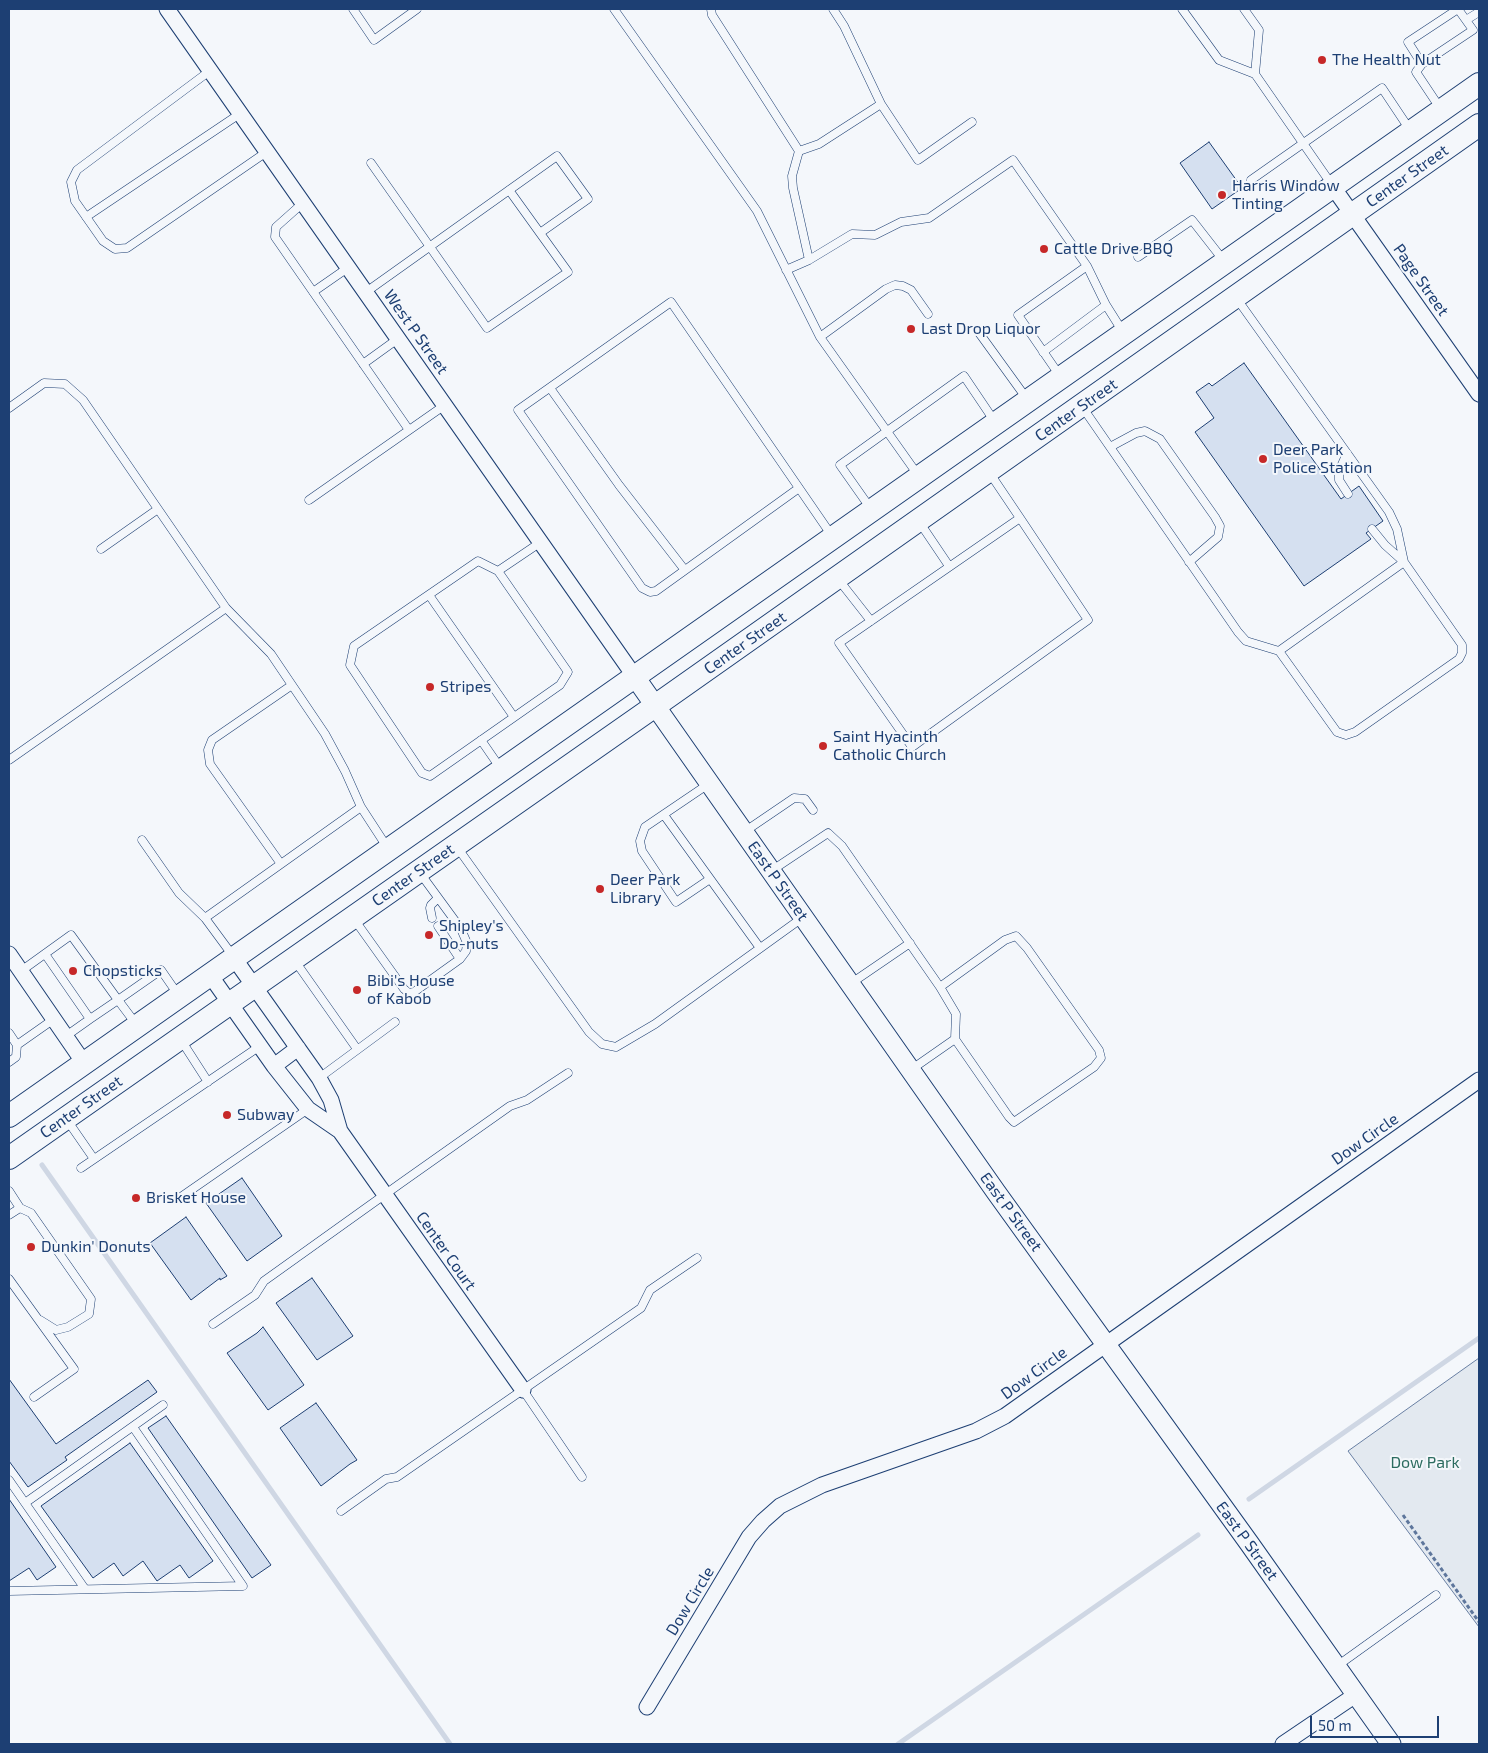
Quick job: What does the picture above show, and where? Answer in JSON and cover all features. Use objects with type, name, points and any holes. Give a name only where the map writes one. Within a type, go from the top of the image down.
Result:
[{"type":"main road","name":"Center Street","points":[[9,1116],[1479,84]]},
{"type":"main road","name":"Center Street","points":[[9,1158],[989,472],[1479,125]]},
{"type":"main road","points":[[1220,266],[1235,297]]},
{"type":"main road","points":[[1121,336],[1138,366]]},
{"type":"main road","points":[[1061,377],[1082,406]]},
{"type":"main road","points":[[919,477],[940,506]]},
{"type":"main road","points":[[827,542],[839,577]]},
{"type":"main road","points":[[84,1063],[104,1092]]},
{"type":"street","name":"West P Street","points":[[167,9],[635,677]]},
{"type":"street","name":"Page Street","points":[[1333,186],[1479,394]]},
{"type":"street","name":"East P Street","points":[[635,677],[996,1192],[1106,1343],[1391,1744]]},
{"type":"street","points":[[9,954],[84,1063]]},
{"type":"street","name":"Center Court","points":[[234,958],[318,1078],[331,1100],[340,1132]]},
{"type":"street","name":"Center Court","points":[[210,974],[274,1066],[308,1109],[340,1132],[523,1390]]},
{"type":"street","points":[[274,1066],[298,1048]]},
{"type":"street","name":"Dow Circle","points":[[647,1707],[749,1537],[780,1506],[822,1485],[976,1431],[1005,1416],[1479,1080]]},
{"type":"street","points":[[1283,1744],[1357,1694]]},
{"type":"lane","points":[[353,9],[374,40],[417,9]]},
{"type":"lane","points":[[614,9],[757,211],[820,337],[919,477]]},
{"type":"lane","points":[[711,9],[712,14],[800,151]]},
{"type":"lane","points":[[833,9],[844,26],[881,104],[918,160],[972,122]]},
{"type":"lane","points":[[1182,9],[1219,60],[1255,74],[1333,186]]},
{"type":"lane","points":[[1244,9],[1259,30],[1255,74]]},
{"type":"lane","points":[[1422,64],[1408,42],[1458,9],[1473,30],[1422,64],[1416,72],[1441,111]]},
{"type":"lane","points":[[1466,20],[1479,12]]},
{"type":"lane","points":[[210,70],[77,170],[71,182],[74,201],[103,240],[115,248],[127,248],[268,151]]},
{"type":"lane","points":[[1251,180],[1382,88],[1411,132]]},
{"type":"lane","points":[[800,151],[819,144],[881,104]]},
{"type":"lane","points":[[86,217],[241,113]]},
{"type":"lane","points":[[800,151],[792,182],[809,260]]},
{"type":"lane","points":[[366,292],[557,156],[588,199],[540,233]]},
{"type":"lane","points":[[786,270],[809,260],[852,234],[875,235],[901,222],[929,218],[1013,160],[1087,266],[1121,336]]},
{"type":"lane","points":[[371,163],[487,328],[568,272],[510,190]]},
{"type":"lane","points":[[304,202],[276,226],[275,237],[409,430]]},
{"type":"lane","points":[[1138,257],[1192,220],[1220,266]]},
{"type":"lane","points":[[1061,377],[1018,315],[1087,266]]},
{"type":"lane","points":[[313,292],[349,267]]},
{"type":"lane","points":[[820,337],[886,289],[895,285],[904,286],[911,290],[928,314]]},
{"type":"lane","points":[[1235,297],[1389,512],[1397,529],[1404,562]]},
{"type":"lane","points":[[799,488],[656,591],[650,592],[642,588],[518,410],[670,302],[799,488],[827,542]]},
{"type":"lane","points":[[1043,352],[1106,305]]},
{"type":"lane","points":[[977,330],[1029,400]]},
{"type":"lane","points":[[363,364],[399,338]]},
{"type":"lane","points":[[872,510],[840,465],[964,376],[996,423]]},
{"type":"lane","points":[[9,408],[44,383],[65,384],[83,400],[226,608],[271,654],[325,734],[345,771],[361,807],[389,849]]},
{"type":"lane","points":[[550,388],[619,485],[684,569]]},
{"type":"lane","points":[[309,500],[445,405]]},
{"type":"lane","points":[[1082,406],[1238,632],[1246,641],[1279,651],[1337,732],[1346,735],[1355,732],[1459,659],[1462,653],[1462,645],[1404,562],[1385,545],[1372,529]]},
{"type":"lane","points":[[1110,447],[1136,433],[1145,431],[1160,439],[1215,517],[1220,526],[1218,537],[1189,562]]},
{"type":"lane","points":[[1347,453],[1339,471],[1339,480],[1348,494]]},
{"type":"lane","points":[[989,472],[1020,518],[1088,620],[912,747],[839,643],[1020,518]]},
{"type":"lane","points":[[102,549],[158,509]]},
{"type":"lane","points":[[919,521],[949,566]]},
{"type":"lane","points":[[498,571],[541,542]]},
{"type":"lane","points":[[478,561],[498,571],[568,672],[560,685],[430,776],[422,773],[350,665],[354,646],[429,595],[478,561]]},
{"type":"lane","points":[[1279,651],[1404,562]]},
{"type":"lane","points":[[839,577],[871,621]]},
{"type":"lane","points":[[429,595],[514,717]]},
{"type":"lane","points":[[9,760],[226,608]]},
{"type":"lane","points":[[280,864],[210,764],[208,750],[212,740],[292,685]]},
{"type":"lane","points":[[481,740],[502,770]]},
{"type":"lane","points":[[710,783],[645,827],[640,841],[642,851],[676,902],[710,879]]},
{"type":"lane","points":[[744,832],[794,798],[805,799],[813,810]]},
{"type":"lane","points":[[205,918],[361,807]]},
{"type":"lane","points":[[664,815],[760,948]]},
{"type":"lane","points":[[771,871],[826,830],[842,846],[940,987],[956,1014],[955,1039],[1008,1117],[1014,1122],[1094,1067],[1101,1058],[1099,1050],[1027,948],[1016,936],[1005,940],[940,987]]},
{"type":"lane","points":[[142,840],[179,893],[205,918],[234,958]]},
{"type":"lane","points":[[456,846],[589,1032],[602,1044],[616,1047],[647,1028],[803,917]]},
{"type":"lane","points":[[353,917],[404,988],[409,992],[414,992],[460,959],[466,951],[467,943],[461,929],[419,871]]},
{"type":"lane","points":[[432,918],[430,908],[438,898]]},
{"type":"lane","points":[[438,926],[460,959]]},
{"type":"lane","points":[[21,971],[71,935],[137,1026]]},
{"type":"lane","points":[[850,984],[910,943]]},
{"type":"lane","points":[[45,954],[90,1019]]},
{"type":"lane","points":[[294,959],[357,1049]]},
{"type":"lane","points":[[66,1036],[161,970],[179,996]]},
{"type":"lane","points":[[17,1045],[54,1019]]},
{"type":"lane","points":[[318,1078],[395,1022]]},
{"type":"lane","points":[[9,1033],[17,1045],[16,1057],[9,1060]]},
{"type":"lane","points":[[179,1039],[208,1082]]},
{"type":"lane","points":[[911,1070],[955,1039]]},
{"type":"lane","points":[[81,1168],[260,1046]]},
{"type":"lane","points":[[213,1324],[255,1295],[264,1281],[385,1194],[510,1106],[527,1100],[568,1073]]},
{"type":"lane","points":[[178,1199],[308,1109]]},
{"type":"lane","points":[[66,1118],[94,1159]]},
{"type":"lane","points":[[9,1191],[20,1208],[31,1212],[91,1298],[89,1314],[68,1327],[56,1330],[40,1320]]},
{"type":"lane","points":[[9,1215],[20,1208]]},
{"type":"lane","points":[[341,1511],[386,1479],[397,1477],[641,1308],[650,1290],[697,1258]]},
{"type":"lane","points":[[9,1279],[74,1369],[34,1398]]},
{"type":"lane","points":[[523,1390],[582,1477]]},
{"type":"lane","points":[[25,1504],[163,1406]]},
{"type":"lane","points":[[9,1591],[243,1586],[133,1426]]},
{"type":"lane","points":[[9,1480],[85,1589]]},
{"type":"lane","points":[[1337,1666],[1436,1595]]},
{"type":"path","points":[[1403,1515],[1479,1622]]},
{"type":"green space","name":"Dow Park","points":[[1479,1358],[1479,1627],[1348,1451]]},
{"type":"building","points":[[1209,142],[1242,188],[1212,209],[1180,163]]},
{"type":"building","name":"Deer Park Police Station","points":[[1244,363],[1341,499],[1359,486],[1383,521],[1366,533],[1371,539],[1304,586],[1195,432],[1214,418],[1196,392],[1209,383],[1212,386]]},
{"type":"building","points":[[242,1178],[282,1236],[247,1261],[206,1203]]},
{"type":"building","points":[[186,1217],[227,1276],[220,1280],[220,1278],[191,1300],[150,1243]]},
{"type":"building","points":[[312,1278],[353,1336],[317,1360],[276,1303]]},
{"type":"building","points":[[263,1327],[304,1385],[268,1410],[227,1353]]},
{"type":"building","points":[[9,1379],[56,1444],[148,1380],[157,1392],[65,1457],[67,1460],[28,1487],[9,1461]]},
{"type":"building","points":[[316,1403],[357,1460],[321,1486],[280,1428]]},
{"type":"building","points":[[166,1416],[271,1565],[252,1578],[148,1428]]},
{"type":"building","points":[[130,1443],[213,1561],[189,1578],[180,1565],[157,1581],[143,1561],[123,1576],[114,1563],[93,1578],[41,1506]]},
{"type":"building","points":[[9,1499],[56,1567],[37,1580],[29,1568],[9,1581]]},
{"type":"waterway","points":[[42,1165],[450,1744]]},
{"type":"waterway","points":[[1249,1499],[1479,1338]]},
{"type":"waterway","points":[[898,1744],[1198,1535]]},
{"type":"place","name":"The Health Nut","points":[[1322,60]]},
{"type":"place","name":"Harris Window Tinting","points":[[1222,195]]},
{"type":"place","name":"Cattle Drive BBQ","points":[[1044,249]]},
{"type":"place","name":"Last Drop Liquor","points":[[911,329]]},
{"type":"place","name":"Deer Park Police Station","points":[[1263,459]]},
{"type":"place","name":"Stripes","points":[[430,687]]},
{"type":"place","name":"Saint Hyacinth Catholic Church","points":[[823,746]]},
{"type":"place","name":"Deer Park Library","points":[[600,889]]},
{"type":"place","name":"Shipley's Do-nuts","points":[[429,935]]},
{"type":"place","name":"Chopsticks","points":[[73,971]]},
{"type":"place","name":"Bibi's House of Kabob","points":[[357,990]]},
{"type":"place","name":"Subway","points":[[227,1115]]},
{"type":"place","name":"Brisket House","points":[[136,1198]]},
{"type":"place","name":"Dunkin' Donuts","points":[[31,1247]]}]
